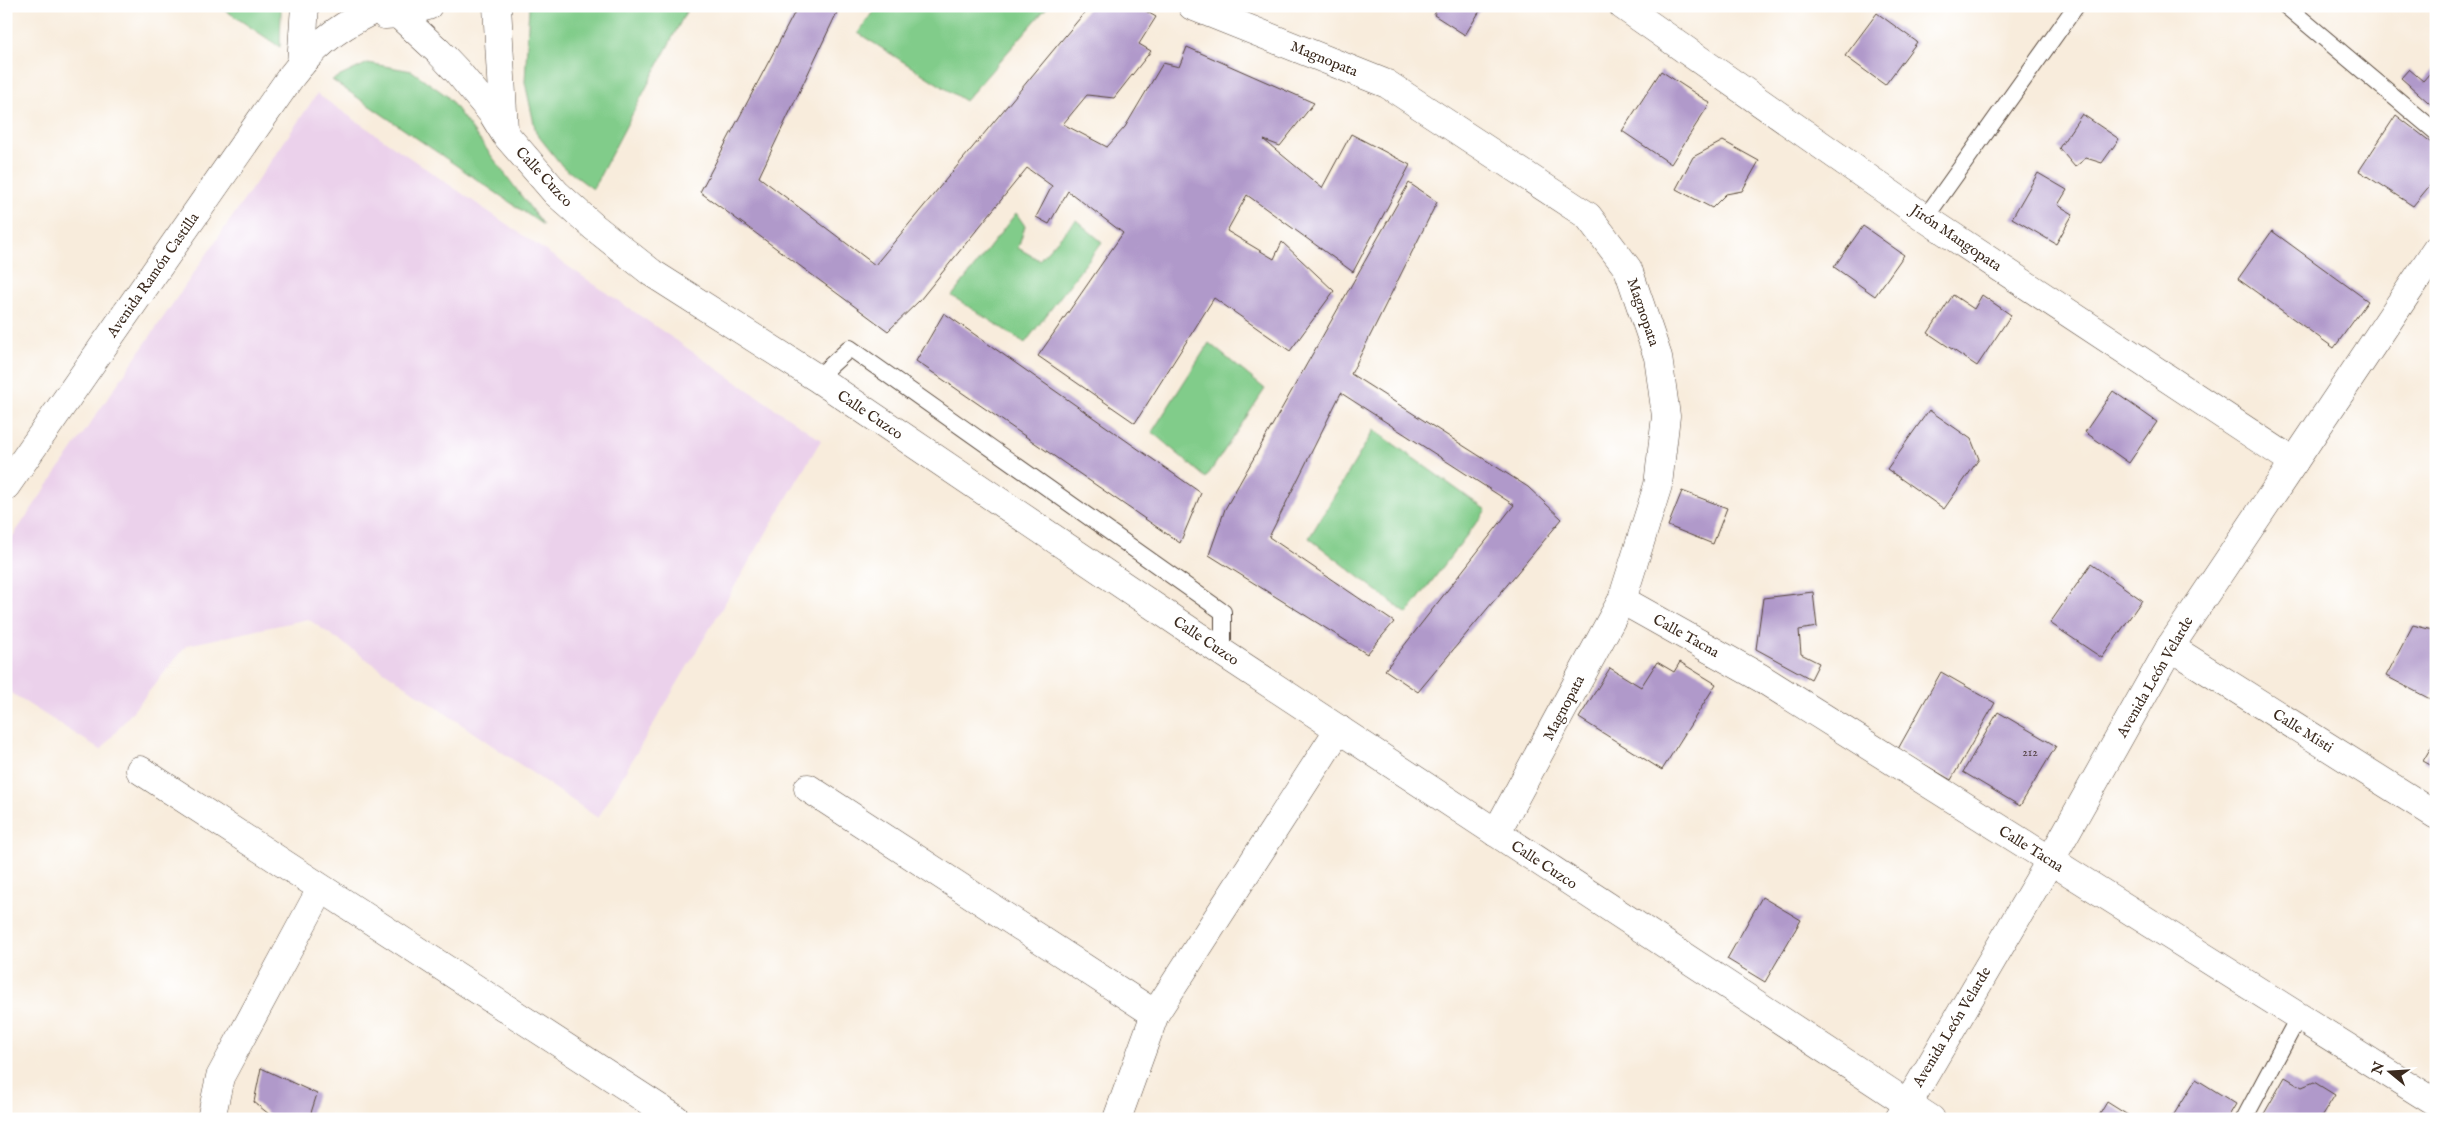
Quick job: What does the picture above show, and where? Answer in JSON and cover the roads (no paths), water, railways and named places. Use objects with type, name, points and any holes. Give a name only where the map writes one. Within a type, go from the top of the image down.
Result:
[{"type":"street","points":[[301,64],[305,6]]},
{"type":"street","points":[[357,10],[398,14],[428,6]]},
{"type":"street","name":"Calle Cuzco","points":[[498,6],[505,134]]},
{"type":"street","name":"Magnopata","points":[[1192,6],[1387,84],[1588,216],[1628,269],[1658,357],[1666,416],[1658,485],[1622,600],[1496,834]]},
{"type":"street","name":"Jirón Mangopata","points":[[1623,6],[1925,218],[2294,462]]},
{"type":"street","name":"Avenida Ramón Castilla","points":[[6,486],[301,64],[320,43],[342,26],[357,10]]},
{"type":"street","name":"Calle Cuzco","points":[[398,14],[457,71],[492,113],[505,134],[556,193],[594,227],[652,273],[817,378],[1496,834],[1903,1111],[1931,1119]]},
{"type":"street","name":"Avenida León Velarde","points":[[1903,1111],[2050,861],[2170,647],[2436,250]]},
{"type":"street","name":"Calle Tacna","points":[[1622,600],[1761,678],[2436,1103]]},
{"type":"street","name":"Calle Misti","points":[[2170,647],[2436,815]]},
{"type":"street","points":[[1118,1119],[1156,1014],[1339,729]]},
{"type":"street","points":[[140,770],[676,1119]]},
{"type":"street","points":[[808,788],[1156,1014]]},
{"type":"street","points":[[211,1119],[220,1077],[321,889]]},
{"type":"lane","points":[[1925,218],[2076,6]]},
{"type":"lane","points":[[2286,6],[2436,132]]},
{"type":"lane","points":[[817,378],[850,348],[1223,612],[1224,653]]},
{"type":"lane","points":[[2244,1119],[2299,1016]]}]
